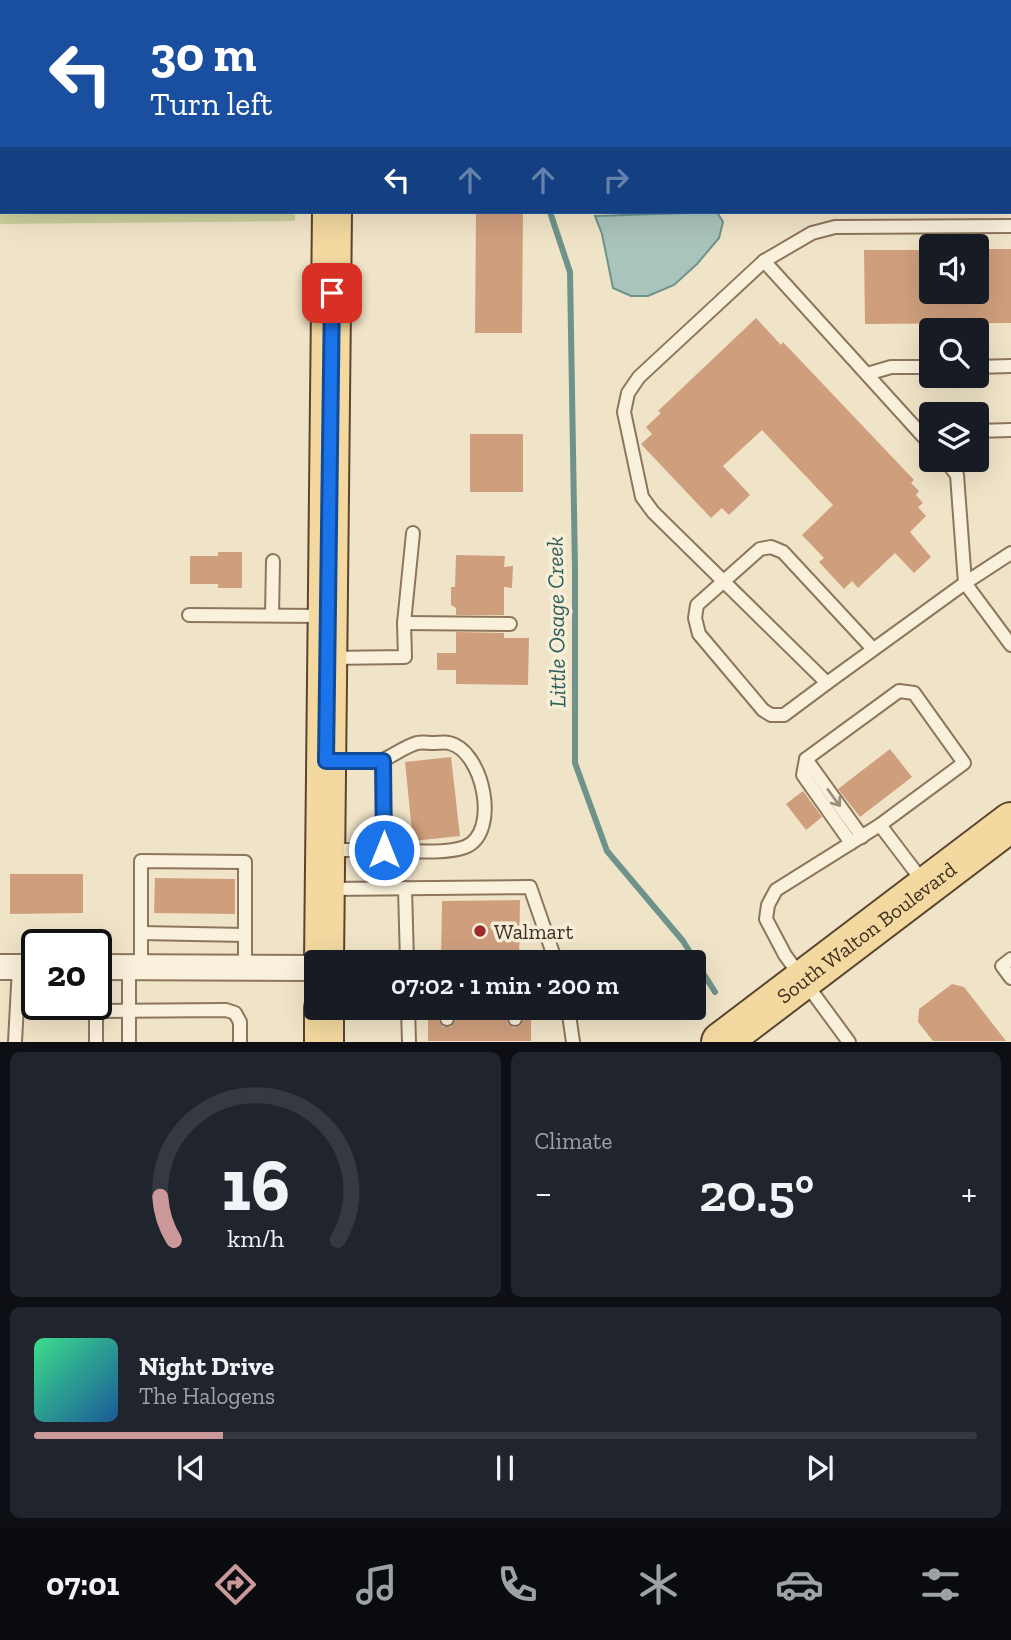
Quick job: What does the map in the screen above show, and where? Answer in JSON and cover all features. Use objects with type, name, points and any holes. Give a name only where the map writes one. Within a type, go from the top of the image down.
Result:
[{"type":"main road","points":[[324,950],[332,214]]},
{"type":"main road","name":"South Walton Boulevard","points":[[721,1041],[927,886],[1009,830]]},
{"type":"main road","points":[[324,1020],[324,1041]]},
{"type":"street","points":[[112,967],[304,968]]},
{"type":"lane","points":[[827,683],[653,512],[642,496],[624,412],[628,393],[639,377],[764,261],[812,233],[835,227],[1011,226]]},
{"type":"lane","points":[[764,261],[917,430]]},
{"type":"lane","points":[[989,367],[1011,366]]},
{"type":"lane","points":[[867,374],[891,367],[919,367]]},
{"type":"lane","points":[[989,430],[1011,430]]},
{"type":"lane","points":[[954,472],[957,475],[965,583],[1011,645]]},
{"type":"lane","points":[[328,659],[405,657],[404,623],[413,533]]},
{"type":"lane","points":[[873,649],[783,552],[771,547],[761,549],[697,605],[695,618],[699,634],[763,710],[771,715],[784,715],[965,583],[1011,553]]},
{"type":"lane","points":[[272,615],[273,561]]},
{"type":"lane","points":[[189,615],[328,616]]},
{"type":"lane","points":[[404,623],[510,624]]},
{"type":"lane","points":[[849,1041],[785,955],[766,919],[768,905],[776,890],[857,840],[880,825],[964,763],[914,693],[899,691],[806,759],[803,775],[857,840]]},
{"type":"lane","points":[[325,850],[447,850],[465,847],[479,831],[485,814],[484,792],[478,772],[461,749],[450,743],[418,743],[383,761],[326,761]]},
{"type":"lane","points":[[383,761],[384,850]]},
{"type":"lane","points":[[880,825],[927,886]]},
{"type":"lane","points":[[129,1041],[129,1010],[141,933],[141,861],[246,862],[245,968]]},
{"type":"lane","points":[[325,889],[530,887],[552,950]]},
{"type":"lane","points":[[405,888],[407,950]]},
{"type":"lane","points":[[141,933],[245,935]]},
{"type":"lane","points":[[1011,959],[1002,966],[1011,978]]},
{"type":"lane","points":[[15,1041],[19,967]]},
{"type":"lane","points":[[96,1041],[96,1011],[129,1010],[226,1010],[235,1013],[240,1022],[240,1041]]},
{"type":"lane","points":[[408,1020],[409,1041]]},
{"type":"lane","points":[[570,1020],[573,1041]]},
{"type":"green space","points":[[0,214],[295,214],[295,221],[0,224]]},
{"type":"water","points":[[718,214],[723,222],[719,238],[674,285],[648,296],[631,296],[613,288],[602,234],[595,216]]},
{"type":"building","points":[[476,214],[523,214],[522,333],[475,333]]},
{"type":"building","points":[[989,249],[1011,249],[1011,323],[989,323],[989,318],[919,318],[919,324],[865,324],[864,250],[919,250],[919,304],[989,304]]},
{"type":"building","points":[[756,318],[781,345],[783,342],[914,480],[911,483],[919,491],[916,495],[923,503],[918,507],[926,516],[910,532],[931,557],[914,573],[895,553],[858,588],[852,581],[844,589],[819,562],[824,558],[802,535],[833,505],[762,430],[723,466],[750,495],[729,515],[722,508],[711,518],[641,444],[652,434],[646,427],[661,413],[658,411]]},
{"type":"building","points":[[470,434],[523,434],[523,492],[470,492]]},
{"type":"building","points":[[218,552],[242,552],[242,588],[218,588],[218,584],[190,584],[190,556],[218,556]]},
{"type":"building","points":[[456,555],[505,556],[504,567],[513,566],[512,588],[504,587],[504,615],[456,615],[456,608],[451,605],[451,587],[455,587]]},
{"type":"building","points":[[456,632],[504,633],[504,638],[529,638],[528,685],[456,684],[456,670],[437,670],[437,653],[456,653]]},
{"type":"building","points":[[890,749],[912,777],[860,817],[838,789]]},
{"type":"building","points":[[451,757],[460,836],[413,841],[405,762]]},
{"type":"building","points":[[803,791],[822,817],[806,830],[786,804]]},
{"type":"building","points":[[10,874],[83,874],[83,913],[10,914]]},
{"type":"building","points":[[155,878],[235,879],[235,914],[154,913]]},
{"type":"building","name":"Walmart","points":[[520,900],[519,950],[441,950],[442,901]]},
{"type":"building","points":[[952,984],[964,987],[1006,1041],[933,1041],[918,1022],[919,1009]]},
{"type":"building","points":[[428,1020],[438,1020],[443,1027],[451,1027],[455,1020],[506,1020],[514,1028],[520,1026],[523,1020],[531,1020],[531,1041],[428,1041]]},
{"type":"waterway","name":"Little Osage Creek","points":[[551,214],[570,272],[575,763],[607,851],[683,941],[715,992]]},
{"type":"place","name":"Walmart","points":[[480,931]]},
{"type":"route","points":[[332,293],[326,761],[383,761],[384,850]]}]
